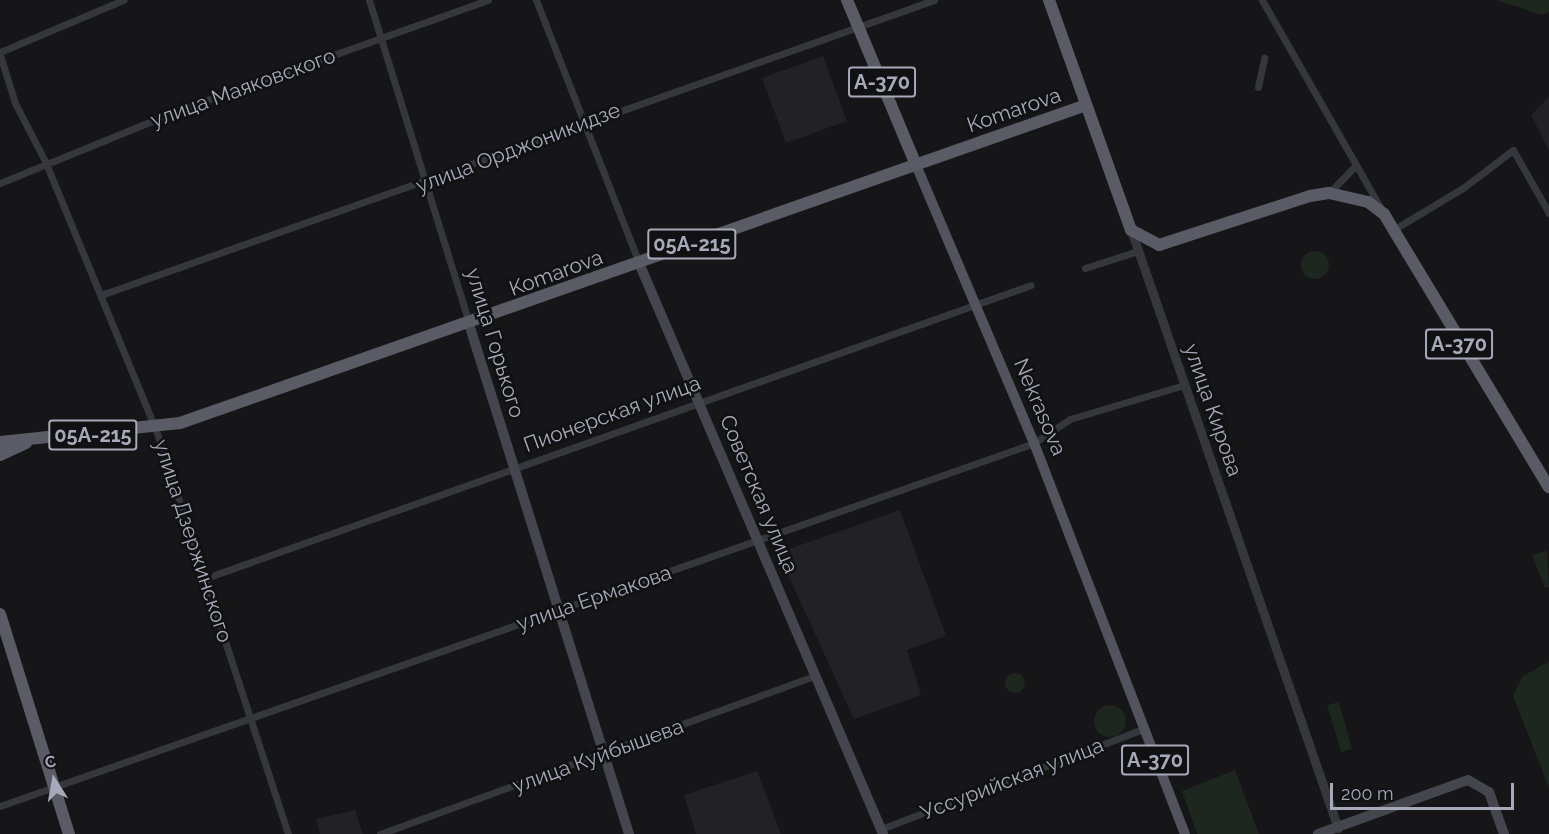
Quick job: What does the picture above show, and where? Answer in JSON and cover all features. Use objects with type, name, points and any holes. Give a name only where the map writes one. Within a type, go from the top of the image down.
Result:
[{"type":"highway","name":"Nekrasova","points":[[848,0],[916,165]]},
{"type":"highway","name":"улица Кирова","points":[[1049,0],[1131,230]]},
{"type":"highway","name":"Komarova","points":[[31,440],[156,430],[469,324],[1086,105]]},
{"type":"highway","name":"А-370","points":[[1159,244],[1329,193],[1368,202],[1384,214],[1549,487]]},
{"type":"highway","points":[[1131,230],[1159,244]]},
{"type":"highway","name":"05А-215","points":[[0,442],[31,440]]},
{"type":"highway","name":"05А-215","points":[[0,455],[31,440]]},
{"type":"highway","points":[[0,614],[69,834]]},
{"type":"main road","name":"Nekrasova","points":[[916,165],[1035,443],[1185,834]]},
{"type":"main road","name":"Советская улица","points":[[639,263],[882,831]]},
{"type":"main road","name":"улица Горького","points":[[469,324],[629,834]]},
{"type":"main road","points":[[1318,834],[1339,831],[1468,780],[1481,783],[1504,834]]},
{"type":"street","points":[[0,54],[123,0]]},
{"type":"street","name":"улица Горького","points":[[369,0],[469,324]]},
{"type":"street","name":"улица Маяковского","points":[[0,183],[45,161],[488,0]]},
{"type":"street","name":"Советская улица","points":[[536,0],[639,263]]},
{"type":"street","name":"улица Орджоникидзе","points":[[101,295],[426,184],[584,123],[934,0]]},
{"type":"street","points":[[1262,0],[1384,214]]},
{"type":"street","name":"улица Дзержинского","points":[[0,54],[15,103],[45,161],[156,430],[288,834]]},
{"type":"street","points":[[1258,87],[1264,58]]},
{"type":"street","points":[[1393,230],[1463,188],[1513,150],[1549,213]]},
{"type":"street","points":[[1329,193],[1356,165]]},
{"type":"street","name":"улица Кирова","points":[[1131,230],[1339,831]]},
{"type":"street","points":[[1085,268],[1159,244]]},
{"type":"street","name":"Пионерская улица","points":[[206,578],[1031,285]]},
{"type":"street","name":"улица Ермакова","points":[[0,806],[1035,443],[1070,419],[1184,385]]},
{"type":"street","name":"улица Куйбышева","points":[[380,834],[814,676]]},
{"type":"street","name":"Уссурийская улица","points":[[882,831],[1143,729]]},
{"type":"shaded area","points":[[1496,0],[1549,0],[1549,12],[1542,15]]},
{"type":"shaded area","points":[[823,56],[847,121],[786,143],[762,78]]},
{"type":"shaded area","points":[[1549,97],[1549,151],[1531,115]]},
{"type":"shaded area","points":[[1315,251],[1325,255],[1329,265],[1325,275],[1315,279],[1305,275],[1301,265],[1305,255]]},
{"type":"shaded area","points":[[900,510],[946,636],[907,650],[921,695],[854,719],[778,553]]},
{"type":"shaded area","points":[[1547,550],[1549,587],[1545,588],[1532,556]]},
{"type":"shaded area","points":[[1549,661],[1549,788],[1513,696],[1522,677]]},
{"type":"shaded area","points":[[1015,673],[1022,676],[1025,683],[1022,690],[1015,693],[1008,690],[1005,683],[1008,676]]},
{"type":"shaded area","points":[[1339,702],[1352,749],[1341,752],[1327,705]]},
{"type":"shaded area","points":[[1110,705],[1121,710],[1126,721],[1121,732],[1110,737],[1099,732],[1094,721],[1099,710]]},
{"type":"shaded area","points":[[1235,770],[1259,834],[1197,834],[1182,791]]},
{"type":"shaded area","points":[[757,771],[781,834],[696,834],[684,795]]},
{"type":"shaded area","points":[[355,810],[363,834],[320,834],[316,819]]}]
